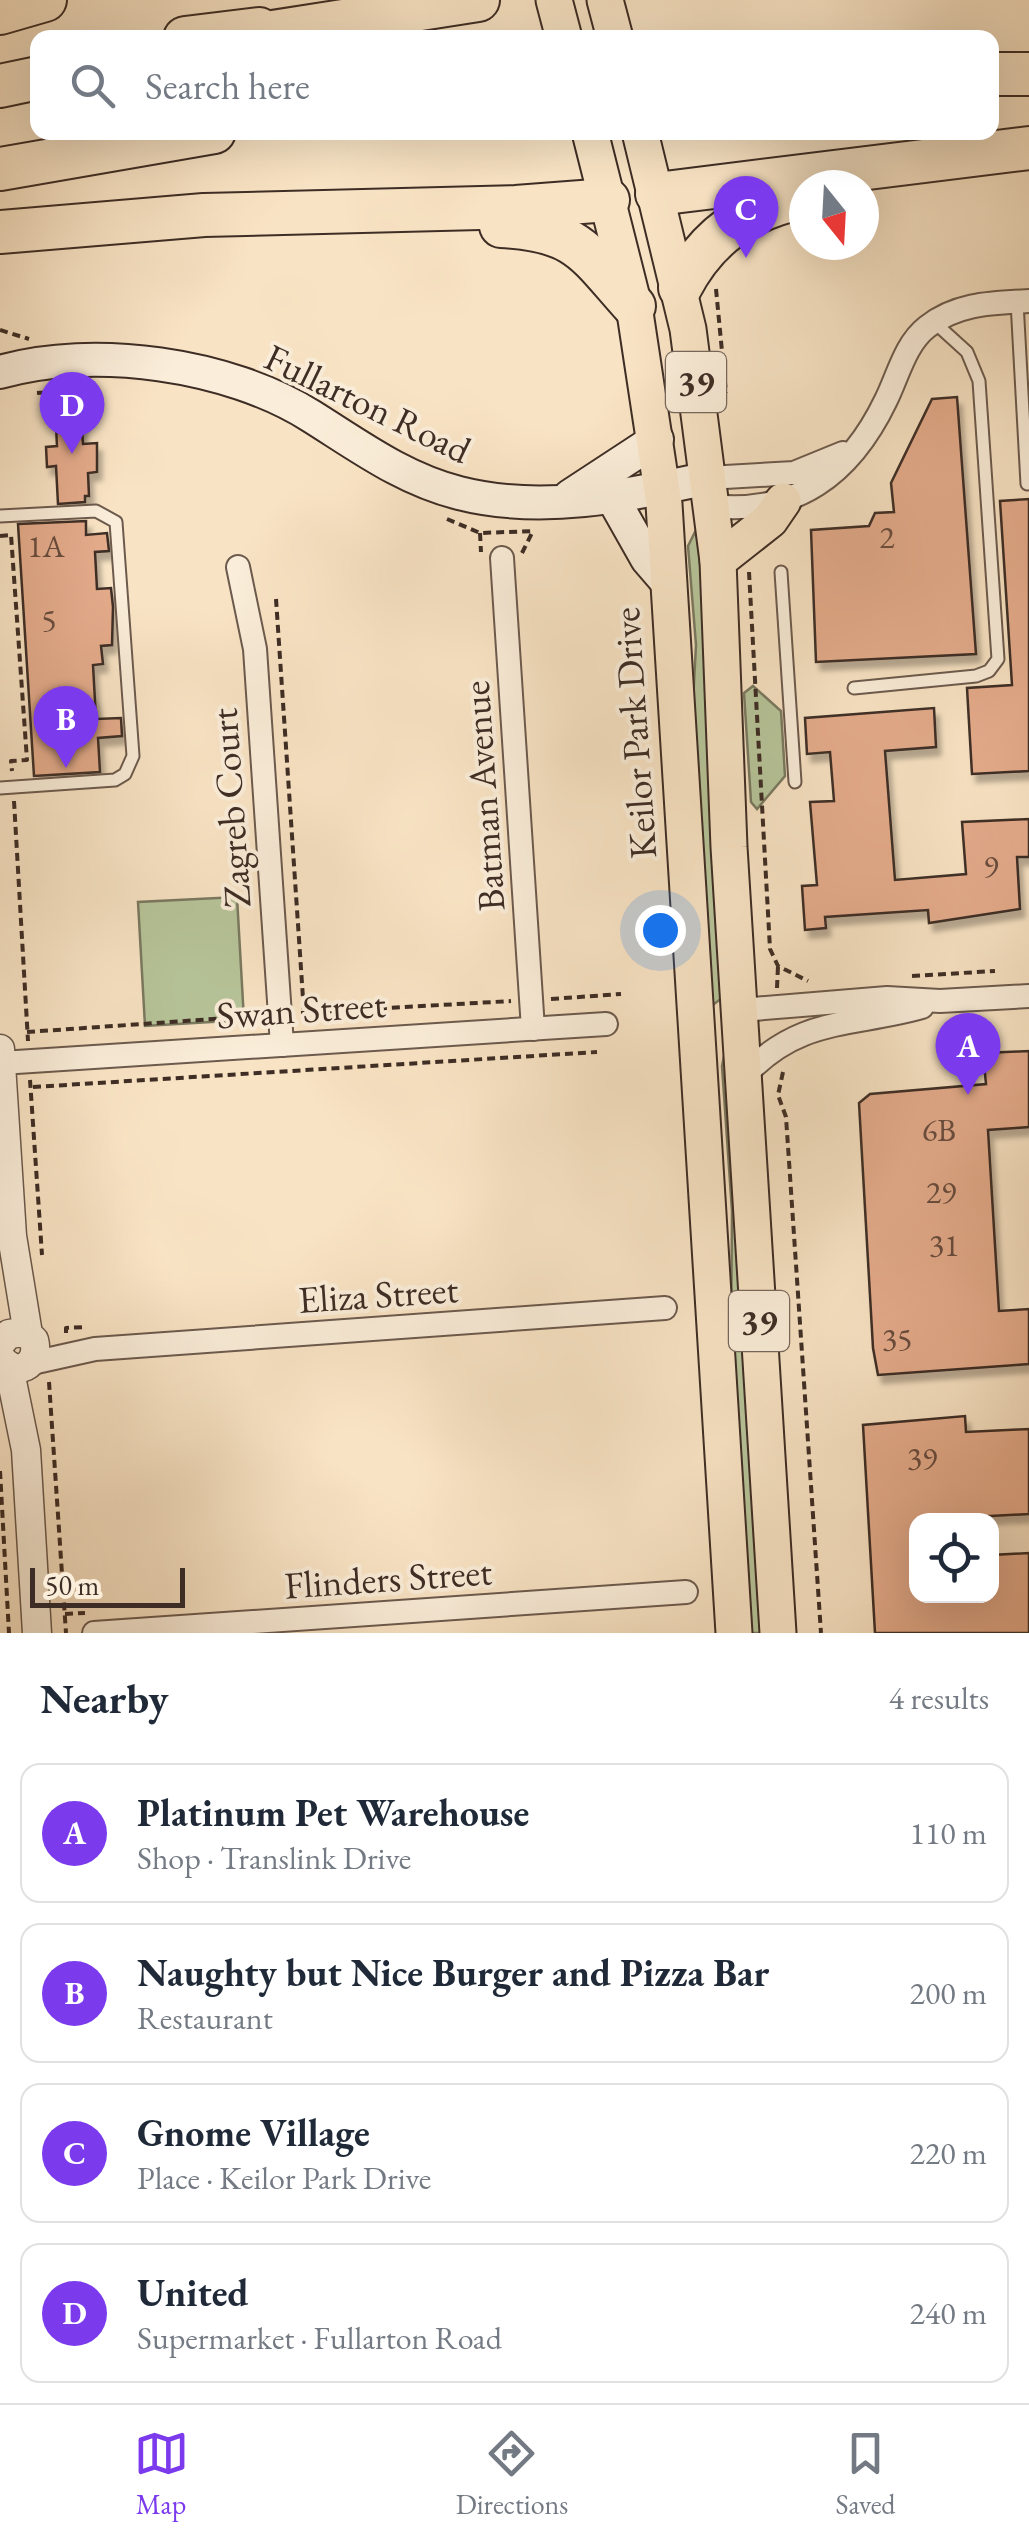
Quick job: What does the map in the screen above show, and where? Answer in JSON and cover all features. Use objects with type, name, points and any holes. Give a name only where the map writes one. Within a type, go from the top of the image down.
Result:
[{"type":"highway","points":[[0,12],[45,0]]},
{"type":"highway","points":[[252,30],[478,0]]},
{"type":"highway","points":[[273,30],[302,24]]},
{"type":"highway","points":[[0,70],[30,64]]},
{"type":"highway","points":[[999,74],[1029,74]]},
{"type":"highway","points":[[0,86],[30,80]]},
{"type":"highway","points":[[0,169],[168,140]]},
{"type":"highway","points":[[657,194],[1029,148]]},
{"type":"highway","points":[[879,184],[1029,160]]},
{"type":"highway","points":[[0,232],[204,214],[608,200]]},
{"type":"highway","points":[[698,284],[703,249],[727,228],[759,210],[789,201]]},
{"type":"highway","points":[[316,211],[542,230],[591,254],[634,306]]},
{"type":"main road","points":[[554,0],[562,30]]},
{"type":"main road","points":[[604,0],[613,30]]},
{"type":"main road","name":"Keilor Park Drive","points":[[593,140],[634,306],[657,439],[644,496],[666,581],[734,1633]]},
{"type":"main road","name":"39","points":[[642,140],[657,194],[698,284],[710,492],[731,549],[728,829],[778,1633]]},
{"type":"main road","points":[[608,200],[657,194]]},
{"type":"main road","name":"Fullarton Road","points":[[0,343],[62,362]]},
{"type":"main road","name":"Fullarton Road","points":[[0,372],[62,362],[134,362],[207,374],[310,415],[360,449],[429,484],[556,516],[644,496],[710,492]]},
{"type":"main road","points":[[556,516],[657,439]]},
{"type":"main road","points":[[644,496],[647,559],[666,581]]},
{"type":"main road","points":[[731,549],[770,520],[783,501]]},
{"type":"main road","points":[[696,1013],[741,1010]]},
{"type":"street","points":[[710,492],[749,508],[783,501],[828,480],[874,424],[916,337],[934,322],[965,307],[1023,301]]},
{"type":"street","points":[[710,492],[816,467],[859,442]]},
{"type":"street","name":"Batman Avenue","points":[[502,558],[533,1028]]},
{"type":"street","name":"Zagreb Court","points":[[238,567],[254,649],[282,1045]]},
{"type":"street","points":[[741,1010],[887,998],[940,1001],[1029,996]]},
{"type":"street","points":[[745,1075],[782,1043],[824,1024],[890,1016],[940,1001]]},
{"type":"street","name":"Swan Street","points":[[7,1070],[29,1062],[606,1024]]},
{"type":"street","points":[[0,1049],[7,1070],[15,1353],[26,1450],[34,1633]]},
{"type":"street","name":"Eliza Street","points":[[15,1353],[665,1308]]},
{"type":"street","name":"Flinders Street","points":[[94,1633],[686,1592]]},
{"type":"lane","points":[[1023,301],[1027,484]]},
{"type":"lane","points":[[854,688],[976,676],[989,671],[998,659],[980,381],[967,352],[934,322]]},
{"type":"lane","points":[[0,516],[96,511],[116,522],[133,756],[126,774],[115,780],[6,787]]},
{"type":"lane","points":[[781,572],[794,782]]},
{"type":"path","points":[[698,284],[727,400]]},
{"type":"path","points":[[26,394],[106,388]]},
{"type":"path","points":[[448,519],[480,533],[556,516]]},
{"type":"path","points":[[0,536],[11,535],[27,760],[11,761],[6,787],[29,1062],[7,1070]]},
{"type":"path","points":[[731,549],[748,552],[770,949],[778,966],[779,1006]]},
{"type":"path","points":[[276,599],[304,1012]]},
{"type":"path","points":[[778,966],[813,983]]},
{"type":"path","points":[[904,977],[995,970]]},
{"type":"path","points":[[27,1032],[621,994]]},
{"type":"path","points":[[782,1043],[778,1095],[786,1117],[820,1633]]},
{"type":"path","points":[[7,1070],[597,1052]]},
{"type":"path","points":[[7,1070],[42,1260]]},
{"type":"path","points":[[15,1353],[66,1633]]},
{"type":"path","points":[[0,1471],[9,1633]]},
{"type":"path","points":[[0,1613],[8,1612]]},
{"type":"green space","points":[[695,532],[700,549],[726,995],[710,1007],[692,721],[696,645],[688,546]]},
{"type":"green space","points":[[753,686],[781,711],[785,776],[757,809],[751,802],[744,693]]},
{"type":"green space","points":[[237,897],[244,1020],[145,1026],[138,902]]},
{"type":"green space","points":[[726,1046],[767,1633],[746,1633],[731,1348],[732,1211],[722,1066]]},
{"type":"building","points":[[957,397],[976,654],[816,662],[811,530],[869,526],[875,513],[894,512],[891,483],[932,399]]},
{"type":"building","points":[[80,403],[83,444],[97,443],[97,472],[88,473],[89,496],[85,496],[85,502],[58,504],[56,466],[47,467],[46,447],[57,446],[55,405]]},
{"type":"building","points":[[1029,499],[1029,771],[972,774],[967,688],[1012,685],[1000,501]]},
{"type":"building","points":[[86,521],[86,535],[107,533],[109,551],[95,552],[97,589],[111,588],[113,607],[112,645],[101,646],[103,664],[93,665],[96,719],[121,718],[122,736],[98,738],[100,772],[34,776],[18,524]]},
{"type":"building","points":[[934,708],[936,747],[885,751],[895,880],[966,874],[962,822],[1029,819],[1029,857],[1017,857],[1020,909],[929,923],[928,910],[825,917],[826,928],[805,930],[802,886],[817,885],[810,802],[834,801],[830,752],[807,754],[805,718]]},
{"type":"building","points":[[1029,1051],[1029,1127],[988,1130],[999,1311],[1029,1309],[1029,1364],[878,1375],[873,1348],[859,1103],[870,1094],[986,1084],[983,1053]]},
{"type":"building","points":[[965,1416],[966,1432],[1029,1429],[1029,1514],[909,1513],[909,1603],[999,1603],[999,1555],[1029,1553],[1029,1633],[875,1633],[863,1425]]},
{"type":"place","name":"Gnome Village","points":[[746,258]]},
{"type":"place","name":"United","points":[[72,454]]},
{"type":"place","name":"Naughty but Nice Burger and Pizza Bar","points":[[66,768]]},
{"type":"place","name":"Platinum Pet Warehouse","points":[[968,1095]]}]
